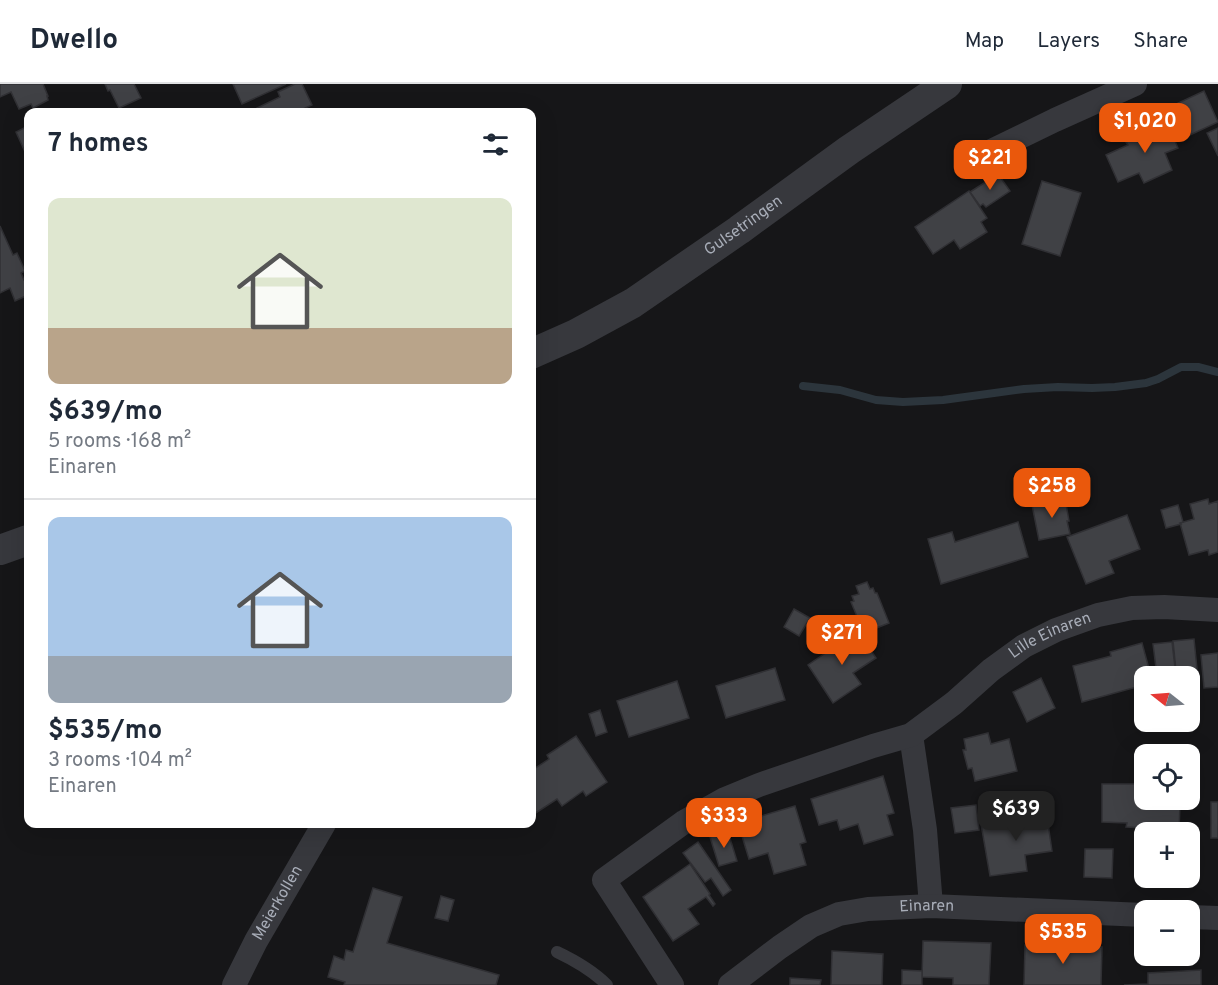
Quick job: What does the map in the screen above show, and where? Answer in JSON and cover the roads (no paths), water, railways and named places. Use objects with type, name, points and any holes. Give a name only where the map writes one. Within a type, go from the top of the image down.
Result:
[{"type":"street","name":"Gulsetringen","points":[[536,352],[576,334],[633,303],[849,150],[947,84]]},
{"type":"street","points":[[979,157],[1135,84]]},
{"type":"street","points":[[0,550],[24,541]]},
{"type":"street","name":"Lille Einaren","points":[[672,985],[604,880],[684,822],[725,799],[759,785],[911,735],[1024,646],[1056,630],[1098,615],[1132,608],[1218,610]]},
{"type":"street","points":[[911,735],[925,830],[931,906]]},
{"type":"street","name":"Meierkollen","points":[[234,985],[256,941],[322,828]]},
{"type":"street","name":"Einaren","points":[[730,985],[812,926],[839,914],[868,909],[931,906],[1134,915]]},
{"type":"street","points":[[1200,917],[1218,918]]},
{"type":"lane","points":[[557,952],[582,965],[607,985]]},
{"type":"waterway","points":[[803,386],[840,390],[876,400],[903,402],[943,400],[1024,389],[1115,387],[1146,383],[1181,367],[1198,367],[1218,372]]}]
